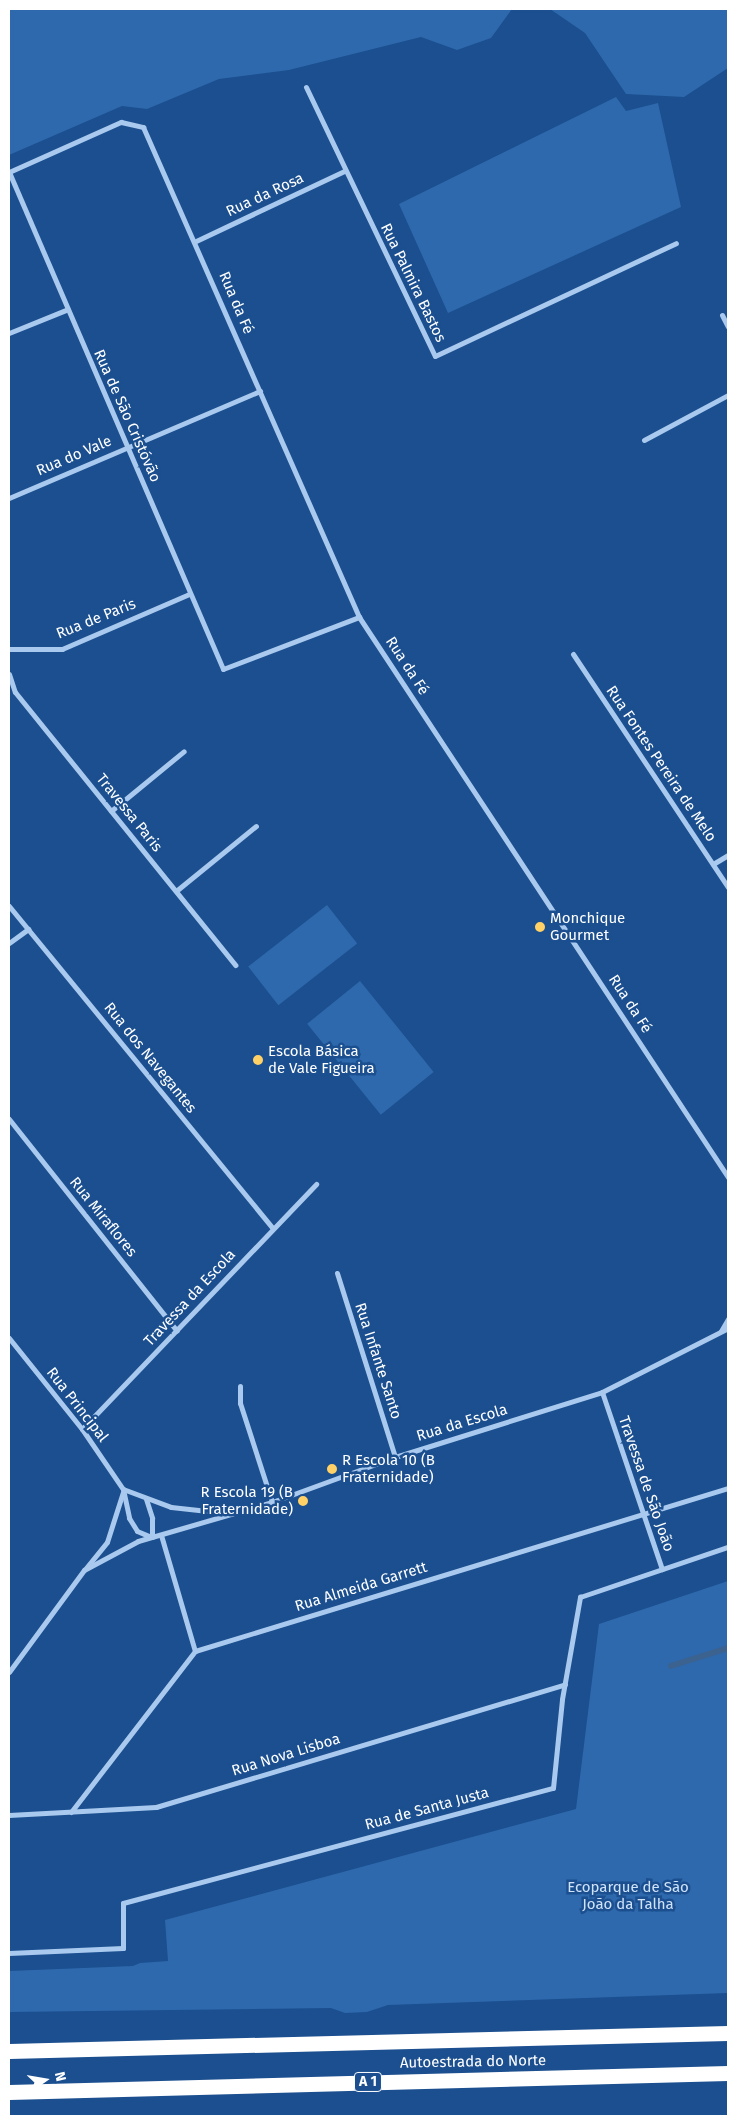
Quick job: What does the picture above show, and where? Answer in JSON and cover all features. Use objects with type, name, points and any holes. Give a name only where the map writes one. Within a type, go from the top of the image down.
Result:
[{"type":"highway","name":"Autoestrada do Norte","points":[[9,2050],[728,2033]]},
{"type":"highway","name":"Autoestrada do Norte","points":[[9,2092],[728,2073]]},
{"type":"street","name":"Rua Palmira Bastos","points":[[306,87],[344,171],[435,356],[676,243]]},
{"type":"street","name":"Rua da Fé","points":[[9,172],[121,122],[143,127],[196,241],[359,617],[728,1177]]},
{"type":"street","name":"Rua da Rosa","points":[[196,241],[344,171]]},
{"type":"street","name":"Rua de São Cristóvão","points":[[9,172],[66,310],[129,447],[222,669],[359,617]]},
{"type":"street","points":[[9,333],[66,310]]},
{"type":"street","points":[[722,314],[728,327]]},
{"type":"street","name":"Rua do Vale","points":[[9,498],[260,391]]},
{"type":"street","points":[[644,440],[728,395]]},
{"type":"street","name":"Rua de Paris","points":[[9,649],[62,649],[189,594]]},
{"type":"street","name":"Rua Fontes Pereira de Melo","points":[[573,654],[728,887]]},
{"type":"street","name":"Travessa Paris","points":[[9,674],[15,692],[236,965]]},
{"type":"street","points":[[111,811],[184,750]]},
{"type":"street","points":[[176,891],[256,826]]},
{"type":"street","points":[[713,864],[728,855]]},
{"type":"street","name":"Rua dos Navegantes","points":[[9,906],[272,1227]]},
{"type":"street","points":[[9,944],[28,929]]},
{"type":"street","name":"Rua Miraflores","points":[[9,1119],[177,1331]]},
{"type":"street","name":"Travessa da Escola","points":[[82,1429],[177,1331],[272,1227],[316,1184]]},
{"type":"street","name":"Rua Infante Santo","points":[[337,1274],[395,1457]]},
{"type":"street","points":[[719,1333],[728,1319]]},
{"type":"street","name":"Rua da Escola","points":[[84,1570],[138,1541],[272,1502],[395,1457],[602,1392],[728,1328]]},
{"type":"street","name":"Rua Principal","points":[[9,1338],[82,1429],[123,1489]]},
{"type":"street","points":[[240,1386],[240,1404],[272,1502]]},
{"type":"street","name":"Travessa de São João","points":[[602,1392],[645,1514],[662,1569]]},
{"type":"street","name":"Rua Almeida Garrett","points":[[195,1651],[728,1488]]},
{"type":"street","points":[[123,1489],[129,1518],[137,1531],[152,1537],[152,1518],[146,1499]]},
{"type":"street","points":[[123,1489],[171,1508],[230,1513]]},
{"type":"street","points":[[9,1672],[84,1570],[107,1542],[123,1489]]},
{"type":"street","points":[[71,1812],[195,1651],[161,1535]]},
{"type":"street","name":"Rua de Santa Justa","points":[[9,1954],[123,1948],[123,1903],[553,1788],[565,1684],[580,1597],[728,1547]]},
{"type":"street","name":"Rua Nova Lisboa","points":[[9,1815],[156,1807],[565,1684]]},
{"type":"green space","points":[[9,9],[512,9],[491,38],[457,50],[421,37],[289,70],[219,79],[147,109],[122,106],[9,155]]},
{"type":"green space","points":[[550,9],[728,9],[728,68],[684,97],[626,94],[585,33]]},
{"type":"green space","points":[[616,97],[626,111],[658,103],[681,207],[448,313],[399,204]]},
{"type":"green space","points":[[327,905],[357,944],[278,1005],[248,967]]},
{"type":"green space","points":[[360,981],[434,1072],[381,1115],[307,1024]]},
{"type":"green space","name":"Ecoparque de São João da Talha","points":[[728,1581],[728,1993],[388,2005],[367,2012],[345,2013],[331,2008],[9,2012],[9,1971],[133,1966],[140,1963],[168,1961],[165,1920],[576,1809],[599,1624]]},
{"type":"waterway","points":[[671,1666],[728,1648]]},
{"type":"place","name":"Monchique Gourmet","points":[[540,927]]},
{"type":"place","name":"Escola Básica de Vale Figueira","points":[[258,1060]]},
{"type":"place","name":"R Escola 10 (B Fraternidade)","points":[[332,1469]]},
{"type":"place","name":"R Escola 19 (B Fraternidade)","points":[[303,1501]]}]
